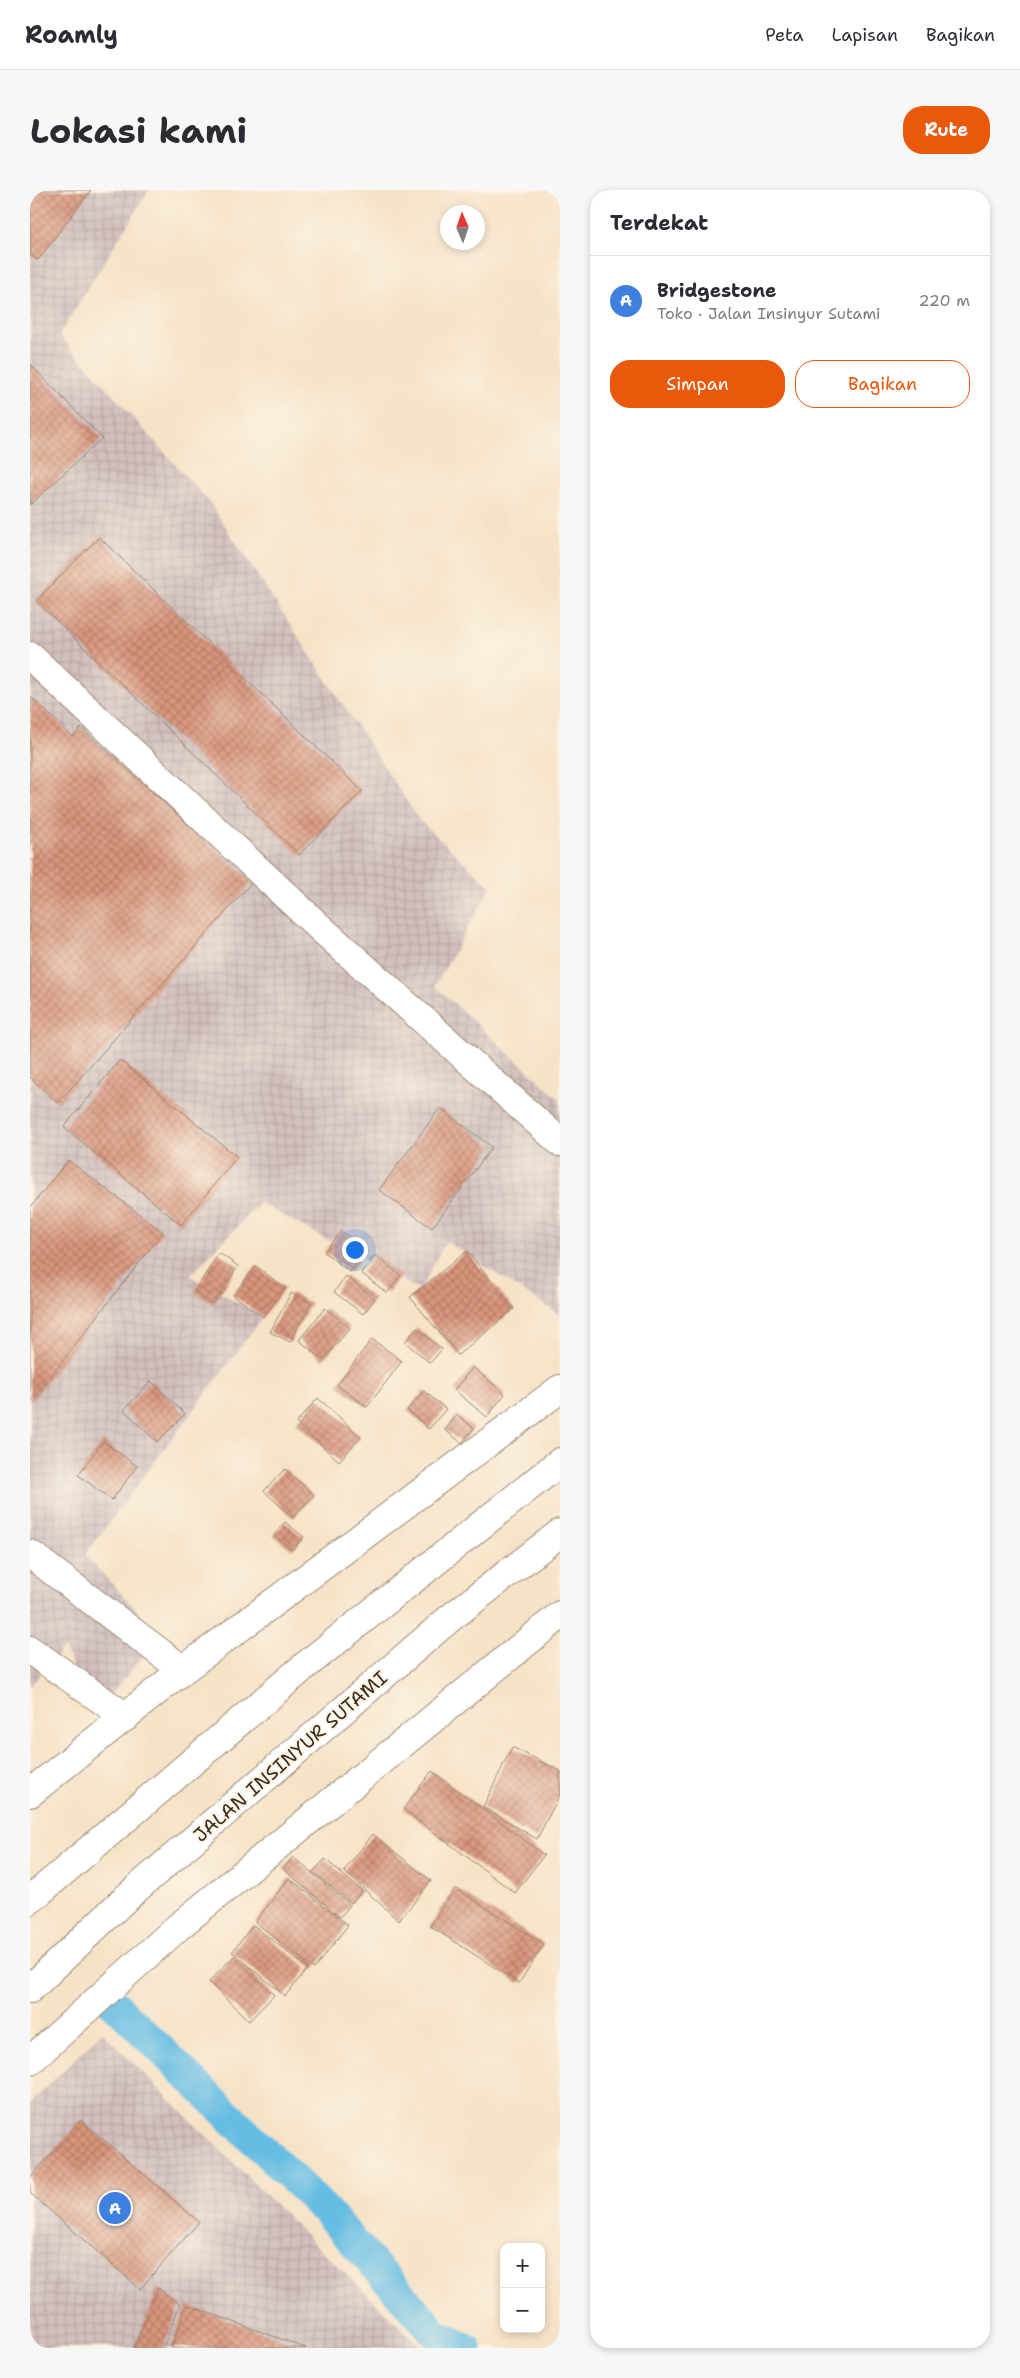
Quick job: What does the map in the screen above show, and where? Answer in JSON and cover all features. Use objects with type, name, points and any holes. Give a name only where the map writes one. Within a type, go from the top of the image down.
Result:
[{"type":"main road","points":[[30,656],[317,925],[560,1142]]},
{"type":"main road","points":[[30,1793],[183,1670],[560,1389]]},
{"type":"main road","points":[[30,1900],[306,1665],[560,1462]]},
{"type":"main road","name":"JALAN INSINYUR SUTAMI","points":[[30,1989],[127,1897],[434,1632],[560,1533]]},
{"type":"main road","points":[[30,1554],[183,1670]]},
{"type":"main road","points":[[30,2061],[178,1927],[560,1615]]},
{"type":"main road","points":[[30,1650],[126,1717]]},
{"type":"shaded area","points":[[30,190],[149,190],[59,335],[209,502],[420,821],[491,887],[435,986],[560,1100],[560,1315],[446,1241],[420,1290],[260,1203],[190,1276],[263,1317],[85,1555],[161,1636],[93,1714],[64,1647],[30,1686]]},
{"type":"shaded area","points":[[102,2032],[422,2348],[30,2348],[30,2104]]},
{"type":"building","points":[[30,190],[91,190],[38,260],[30,255]]},
{"type":"building","points":[[30,364],[102,438],[30,505]]},
{"type":"building","points":[[99,537],[362,791],[299,855],[36,601]]},
{"type":"building","points":[[30,696],[73,737],[81,728],[252,882],[58,1103],[30,1077]]},
{"type":"building","points":[[120,1060],[237,1157],[181,1225],[64,1127]]},
{"type":"building","points":[[440,1108],[492,1147],[432,1228],[379,1190]]},
{"type":"building","points":[[68,1160],[163,1232],[30,1403],[30,1208]]},
{"type":"building","points":[[341,1231],[367,1251],[350,1272],[324,1252]]},
{"type":"building","points":[[467,1251],[514,1309],[458,1355],[410,1297]]},
{"type":"building","points":[[219,1253],[238,1266],[213,1304],[194,1292]]},
{"type":"building","points":[[375,1255],[401,1276],[387,1293],[361,1273]]},
{"type":"building","points":[[256,1266],[285,1288],[263,1317],[233,1295]]},
{"type":"building","points":[[346,1276],[375,1299],[363,1314],[334,1292]]},
{"type":"building","points":[[291,1293],[311,1303],[290,1342],[270,1332]]},
{"type":"building","points":[[325,1308],[350,1328],[323,1360],[299,1340]]},
{"type":"building","points":[[417,1328],[442,1349],[430,1363],[405,1342]]},
{"type":"building","points":[[372,1339],[402,1361],[367,1407],[337,1385]]},
{"type":"building","points":[[473,1367],[505,1394],[487,1417],[454,1390]]},
{"type":"building","points":[[151,1381],[185,1414],[157,1442],[124,1410]]},
{"type":"building","points":[[424,1391],[446,1409],[429,1429],[407,1410]]},
{"type":"building","points":[[318,1398],[361,1437],[339,1461],[296,1423]]},
{"type":"building","points":[[457,1415],[474,1428],[462,1443],[445,1430]]},
{"type":"building","points":[[103,1441],[137,1466],[112,1500],[78,1475]]},
{"type":"building","points":[[285,1469],[314,1495],[293,1518],[264,1491]]},
{"type":"building","points":[[285,1522],[304,1537],[292,1550],[274,1535]]},
{"type":"building","points":[[512,1747],[560,1771],[560,1794],[537,1839],[483,1807]]},
{"type":"building","points":[[432,1771],[544,1855],[515,1893],[403,1809]]},
{"type":"building","points":[[373,1834],[431,1881],[399,1921],[344,1871]]},
{"type":"building","points":[[293,1857],[350,1905],[340,1917],[283,1869]]},
{"type":"building","points":[[325,1859],[362,1891],[351,1903],[313,1872]]},
{"type":"building","points":[[289,1878],[348,1925],[314,1969],[255,1922]]},
{"type":"building","points":[[455,1888],[544,1944],[519,1983],[430,1926]]},
{"type":"building","points":[[253,1925],[308,1968],[285,1996],[232,1952]]},
{"type":"building","points":[[234,1956],[274,1995],[249,2021],[209,1982]]},
{"type":"building","points":[[81,2120],[199,2222],[140,2289],[30,2193],[30,2178]]},
{"type":"building","points":[[158,2288],[180,2304],[163,2348],[134,2348]]},
{"type":"building","points":[[187,2305],[306,2348],[171,2348]]},
{"type":"waterway","points":[[105,1995],[324,2209],[437,2335],[466,2348]]},
{"type":"place","name":"Bridgestone","points":[[115,2208]]}]
